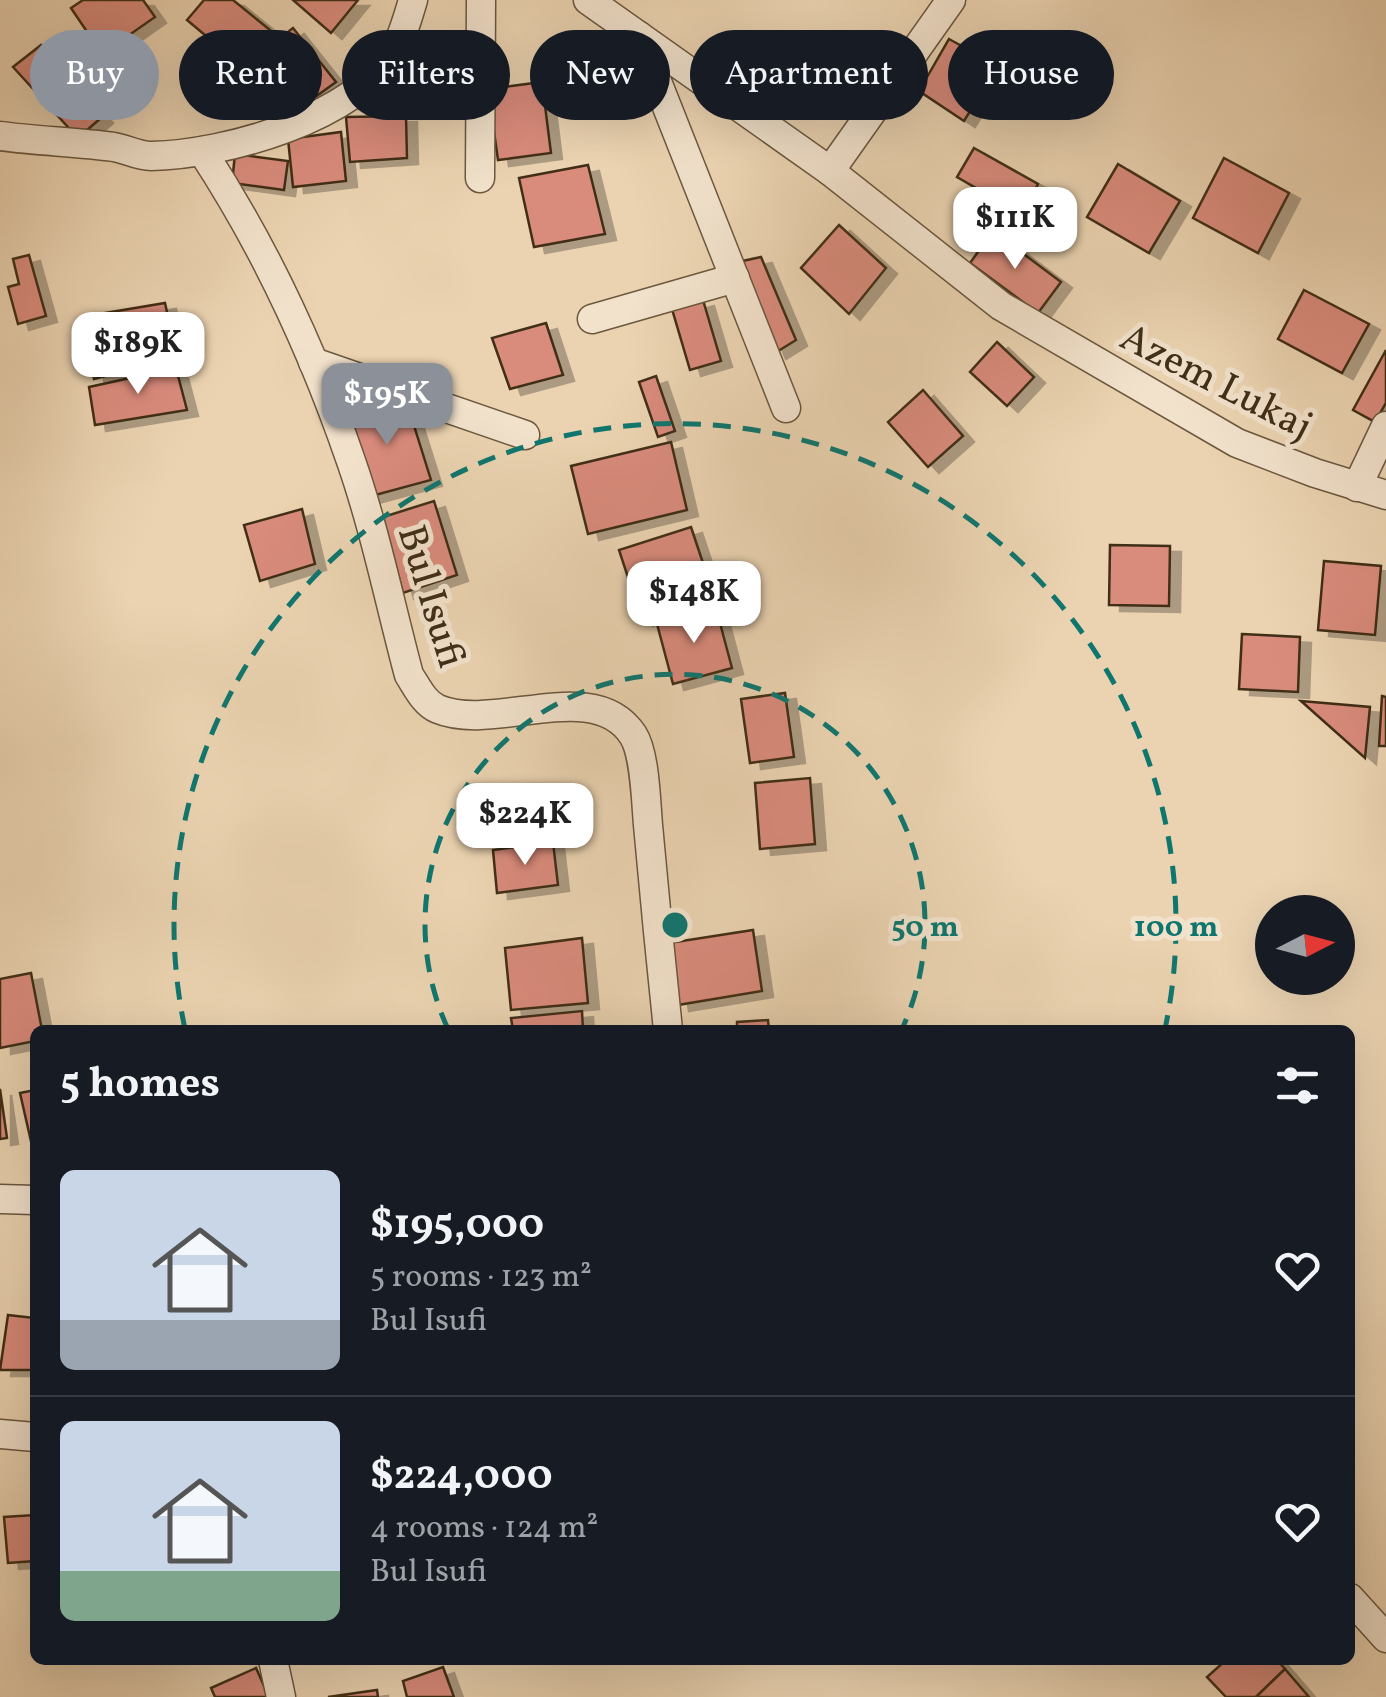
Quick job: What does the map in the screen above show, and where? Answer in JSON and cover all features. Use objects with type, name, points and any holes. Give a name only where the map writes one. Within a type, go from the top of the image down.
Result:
[{"type":"street","points":[[0,136],[119,148],[146,156],[202,152],[332,109],[371,79],[394,52],[413,0]]},
{"type":"street","points":[[480,178],[481,0]]},
{"type":"street","name":"Azem Lukaj","points":[[588,0],[631,30]]},
{"type":"street","points":[[830,171],[950,0]]},
{"type":"street","name":"Azem Lukaj","points":[[670,58],[830,171],[1000,306],[1237,443],[1386,496]]},
{"type":"street","points":[[670,115],[786,408]]},
{"type":"street","name":"Bul Isufi","points":[[202,152],[242,212],[313,362],[352,463],[409,675],[424,699],[436,709],[472,716],[587,706],[615,714],[635,737],[644,789],[668,1025]]},
{"type":"street","points":[[592,319],[735,278]]},
{"type":"street","points":[[313,362],[525,436]]},
{"type":"street","points":[[1358,487],[1386,426]]},
{"type":"street","points":[[0,1199],[30,1200]]},
{"type":"street","points":[[0,1434],[30,1437]]},
{"type":"street","points":[[1355,1604],[1386,1638]]},
{"type":"street","points":[[274,1665],[280,1697]]},
{"type":"building","points":[[83,0],[143,0],[155,17],[136,30],[86,30],[71,8]]},
{"type":"building","points":[[204,0],[233,0],[270,30],[199,30],[187,20]]},
{"type":"building","points":[[293,0],[358,0],[331,33]]},
{"type":"building","points":[[948,41],[948,110],[928,97],[928,75]]},
{"type":"building","points":[[30,54],[30,86],[13,67]]},
{"type":"building","points":[[322,64],[336,82],[322,92]]},
{"type":"building","points":[[530,84],[530,120],[547,120],[551,153],[498,160],[492,120],[510,120],[510,86]]},
{"type":"building","points":[[62,120],[99,120],[78,138]]},
{"type":"building","points":[[346,120],[406,120],[407,158],[350,162]]},
{"type":"building","points":[[341,132],[346,181],[293,187],[288,139]]},
{"type":"building","points":[[974,148],[1038,184],[1021,214],[957,177]]},
{"type":"building","points":[[235,154],[288,161],[284,190],[232,183]]},
{"type":"building","points":[[1224,158],[1289,193],[1258,253],[1193,218]]},
{"type":"building","points":[[1118,164],[1180,201],[1149,253],[1087,217]]},
{"type":"building","points":[[588,165],[605,234],[534,247],[519,178]]},
{"type":"building","points":[[839,225],[886,268],[849,314],[801,268]]},
{"type":"building","points":[[993,231],[1061,282],[1038,313],[970,263]]},
{"type":"building","points":[[29,255],[46,316],[18,324],[8,287],[19,284],[13,259]]},
{"type":"building","points":[[761,257],[796,340],[775,353],[738,262]]},
{"type":"building","points":[[1304,290],[1369,324],[1342,373],[1278,339]]},
{"type":"building","points":[[703,300],[721,361],[690,370],[672,309]]},
{"type":"building","points":[[165,303],[177,358],[94,379],[81,317]]},
{"type":"building","points":[[546,323],[563,375],[510,389],[492,338]]},
{"type":"building","points":[[997,342],[1034,377],[1007,406],[970,372]]},
{"type":"building","points":[[1386,350],[1386,403],[1375,422],[1353,410]]},
{"type":"building","points":[[176,368],[187,410],[95,425],[89,387]]},
{"type":"building","points":[[656,376],[675,431],[658,437],[639,382]]},
{"type":"building","points":[[923,390],[963,436],[928,467],[888,422]]},
{"type":"building","points":[[406,400],[431,480],[368,497],[343,415]]},
{"type":"building","points":[[671,442],[687,510],[588,534],[571,466]]},
{"type":"building","points":[[434,501],[457,575],[403,593],[383,517]]},
{"type":"building","points":[[302,509],[315,564],[260,581],[244,525]]},
{"type":"building","points":[[691,527],[714,596],[642,620],[619,550]]},
{"type":"building","points":[[1110,545],[1170,546],[1169,606],[1109,605]]},
{"type":"building","points":[[1324,561],[1381,566],[1375,635],[1318,630]]},
{"type":"building","points":[[716,608],[732,668],[673,684],[657,624]]},
{"type":"building","points":[[1242,634],[1300,637],[1298,692],[1239,689]]},
{"type":"building","points":[[785,693],[794,757],[750,763],[741,699]]},
{"type":"building","points":[[1382,696],[1386,697],[1386,746],[1379,746]]},
{"type":"building","points":[[1301,701],[1370,707],[1365,758]]},
{"type":"building","points":[[810,778],[815,844],[760,849],[755,783]]},
{"type":"building","points":[[553,842],[558,885],[497,893],[493,850]]},
{"type":"building","points":[[753,930],[762,991],[678,1005],[669,943]]},
{"type":"building","points":[[582,938],[588,1003],[511,1010],[505,948]]},
{"type":"building","points":[[31,973],[41,1025],[30,1025],[30,1042],[0,1048],[0,979]]},
{"type":"building","points":[[582,1011],[583,1025],[512,1025],[511,1018]]},
{"type":"building","points":[[768,1020],[768,1025],[737,1025]]},
{"type":"building","points":[[0,1089],[7,1138],[0,1139]]},
{"type":"building","points":[[30,1091],[30,1137],[20,1093]]},
{"type":"building","points":[[8,1315],[30,1317],[30,1370],[0,1370]]},
{"type":"building","points":[[30,1515],[30,1561],[8,1563],[4,1517]]},
{"type":"building","points":[[1220,1665],[1281,1665],[1285,1669],[1256,1697],[1226,1697],[1207,1677]]},
{"type":"building","points":[[443,1667],[454,1697],[407,1697],[403,1681]]},
{"type":"building","points":[[256,1668],[269,1697],[215,1697],[211,1688]]},
{"type":"building","points":[[1285,1669],[1309,1697],[1256,1697]]},
{"type":"building","points":[[377,1690],[378,1697],[328,1697]]}]
